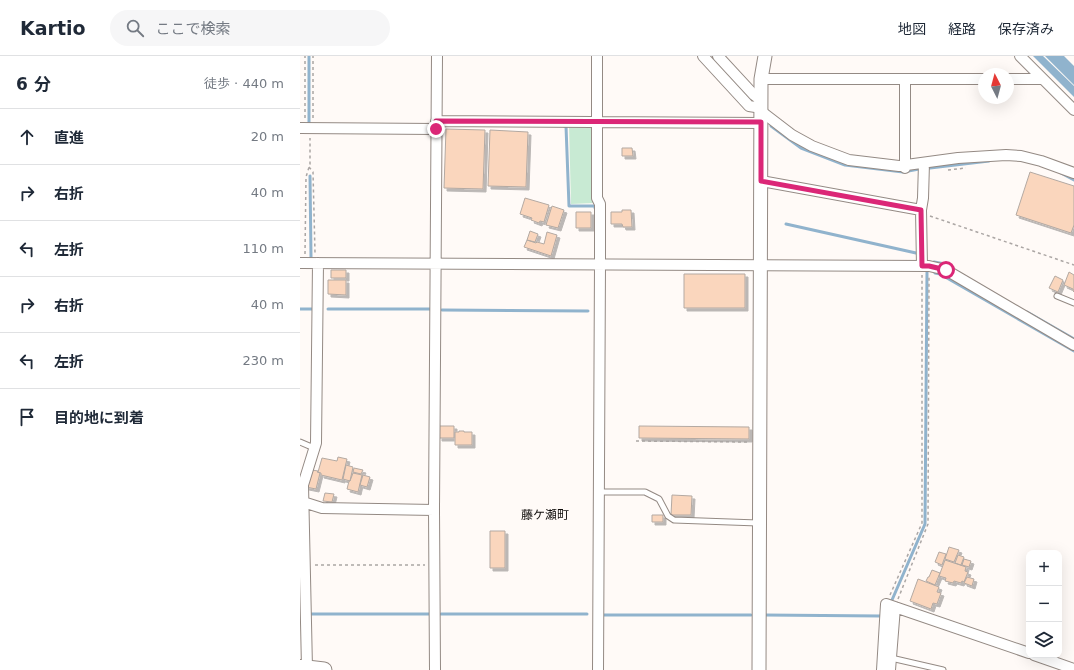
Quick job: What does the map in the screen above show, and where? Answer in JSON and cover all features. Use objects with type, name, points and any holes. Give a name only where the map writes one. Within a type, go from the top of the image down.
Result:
[{"type":"main road","points":[[305,669],[324,670]]},
{"type":"street","points":[[435,670],[434,510],[437,56]]},
{"type":"street","points":[[597,56],[597,198],[600,204],[598,670]]},
{"type":"street","points":[[704,56],[749,106],[762,111],[792,135],[812,146],[849,160],[905,167],[958,158],[1013,155],[1041,160],[1074,173]]},
{"type":"street","points":[[718,56],[754,95],[762,111]]},
{"type":"street","points":[[759,670],[760,266],[762,79],[765,56]]},
{"type":"street","points":[[1020,56],[1074,110]]},
{"type":"street","points":[[762,79],[978,79]]},
{"type":"street","points":[[905,79],[905,167]]},
{"type":"street","points":[[1014,79],[1042,79]]},
{"type":"street","points":[[307,128],[598,122],[762,111]]},
{"type":"street","points":[[924,163],[921,211],[926,266]]},
{"type":"street","points":[[761,181],[921,211]]},
{"type":"street","points":[[305,669],[305,565],[302,545],[302,501],[303,485],[316,443],[310,263],[926,266],[946,270],[1074,345]]},
{"type":"street","points":[[302,501],[322,508],[434,510]]},
{"type":"street","points":[[891,605],[1026,652]]},
{"type":"street","points":[[890,670],[891,605]]},
{"type":"street","points":[[882,670],[891,605]]},
{"type":"street","points":[[1043,658],[1074,669]]},
{"type":"lane","points":[[1057,296],[1074,303]]},
{"type":"lane","points":[[300,442],[314,448]]},
{"type":"lane","points":[[599,492],[645,492],[658,499],[668,516],[674,520],[759,523]]},
{"type":"lane","points":[[891,658],[944,670]]},
{"type":"path","points":[[305,56],[307,128],[310,164],[306,177],[310,263]]},
{"type":"path","points":[[307,128],[313,56]]},
{"type":"path","points":[[309,167],[313,172],[310,263]]},
{"type":"path","points":[[946,170],[968,168]]},
{"type":"path","points":[[921,211],[1074,265]]},
{"type":"path","points":[[891,605],[928,524],[926,266]]},
{"type":"path","points":[[891,605],[922,523],[926,266]]},
{"type":"path","points":[[636,441],[760,442]]},
{"type":"path","points":[[305,565],[435,565]]},
{"type":"green space","points":[[569,125],[591,125],[594,128],[595,203],[571,204]]},
{"type":"water","points":[[1033,56],[1043,56],[1074,86],[1074,97]]},
{"type":"water","points":[[1045,56],[1064,56],[1074,66],[1074,85]]},
{"type":"building","points":[[446,129],[485,130],[483,189],[444,188]]},
{"type":"building","points":[[490,130],[528,132],[526,187],[488,186]]},
{"type":"building","points":[[622,148],[632,148],[633,156],[622,156]]},
{"type":"building","points":[[1030,172],[1074,186],[1074,225],[1071,233],[1016,215]]},
{"type":"building","points":[[525,198],[549,205],[544,222],[540,221],[539,223],[531,220],[532,218],[520,214]]},
{"type":"building","points":[[552,206],[564,210],[558,228],[546,225]]},
{"type":"building","points":[[622,210],[631,210],[632,227],[623,227],[622,224],[611,224],[611,212],[622,212]]},
{"type":"building","points":[[576,212],[591,212],[591,228],[576,228]]},
{"type":"building","points":[[530,231],[538,234],[535,242],[527,240]]},
{"type":"building","points":[[547,232],[557,235],[551,256],[524,247],[527,240],[544,244]]},
{"type":"building","points":[[331,270],[346,270],[346,278],[331,278]]},
{"type":"building","points":[[1069,272],[1074,275],[1074,292],[1073,289],[1064,285]]},
{"type":"building","points":[[684,274],[745,274],[745,308],[684,308]]},
{"type":"building","points":[[1055,276],[1063,280],[1058,292],[1049,288]]},
{"type":"building","points":[[328,280],[346,280],[346,295],[328,294]]},
{"type":"building","points":[[439,426],[454,426],[454,438],[439,438]]},
{"type":"building","points":[[639,426],[749,427],[749,439],[639,438]]},
{"type":"building","points":[[455,432],[472,432],[472,445],[455,445]]},
{"type":"building","points":[[338,457],[347,459],[342,480],[321,475],[321,473],[318,472],[322,458],[337,461]]},
{"type":"building","points":[[346,465],[353,467],[350,481],[343,479]]},
{"type":"building","points":[[354,468],[363,470],[361,474],[353,472]]},
{"type":"building","points":[[312,470],[320,473],[316,489],[306,487]]},
{"type":"building","points":[[353,473],[362,475],[358,492],[347,489]]},
{"type":"building","points":[[363,475],[370,477],[367,487],[360,485]]},
{"type":"building","points":[[325,493],[334,494],[332,502],[323,501]]},
{"type":"building","points":[[672,495],[692,496],[691,515],[671,515]]},
{"type":"building","points":[[652,515],[663,515],[663,522],[652,522]]},
{"type":"building","points":[[490,531],[505,531],[505,568],[490,568]]},
{"type":"building","points":[[949,547],[959,550],[954,562],[945,559]]},
{"type":"building","points":[[939,552],[946,554],[942,565],[935,562]]},
{"type":"building","points":[[958,555],[964,557],[961,565],[955,563]]},
{"type":"building","points":[[964,559],[971,561],[969,567],[962,565]]},
{"type":"building","points":[[945,560],[966,567],[965,571],[968,572],[964,582],[962,581],[961,583],[954,581],[953,583],[945,581],[946,578],[939,576]]},
{"type":"building","points":[[932,570],[940,573],[935,585],[926,581]]},
{"type":"building","points":[[967,577],[974,579],[972,586],[964,583]]},
{"type":"building","points":[[918,579],[939,587],[937,592],[941,593],[937,604],[933,603],[931,609],[910,601]]},
{"type":"waterway","points":[[309,56],[309,125]]},
{"type":"waterway","points":[[564,126],[566,126],[569,206],[595,206],[595,208]]},
{"type":"waterway","points":[[771,126],[801,148],[845,165],[903,172],[919,169]]},
{"type":"waterway","points":[[930,168],[989,161]]},
{"type":"waterway","points":[[1061,173],[1074,180]]},
{"type":"waterway","points":[[310,176],[311,257]]},
{"type":"waterway","points":[[786,224],[916,253]]},
{"type":"waterway","points":[[934,262],[945,264],[950,267]]},
{"type":"waterway","points":[[892,600],[925,524],[927,272]]},
{"type":"waterway","points":[[935,273],[940,274],[1074,351]]},
{"type":"waterway","points":[[300,309],[312,309]]},
{"type":"waterway","points":[[328,309],[430,309]]},
{"type":"waterway","points":[[442,310],[588,311]]},
{"type":"waterway","points":[[1027,312],[1074,339]]},
{"type":"waterway","points":[[311,614],[429,614]]},
{"type":"waterway","points":[[441,614],[587,614]]},
{"type":"waterway","points":[[604,615],[751,615]]},
{"type":"waterway","points":[[764,615],[881,616]]},
{"type":"district","name":"藤ケ瀬町","points":[[545,515]]},
{"type":"route","points":[[436,129],[436,121],[761,122],[761,181],[921,210],[922,266],[946,270]]}]
